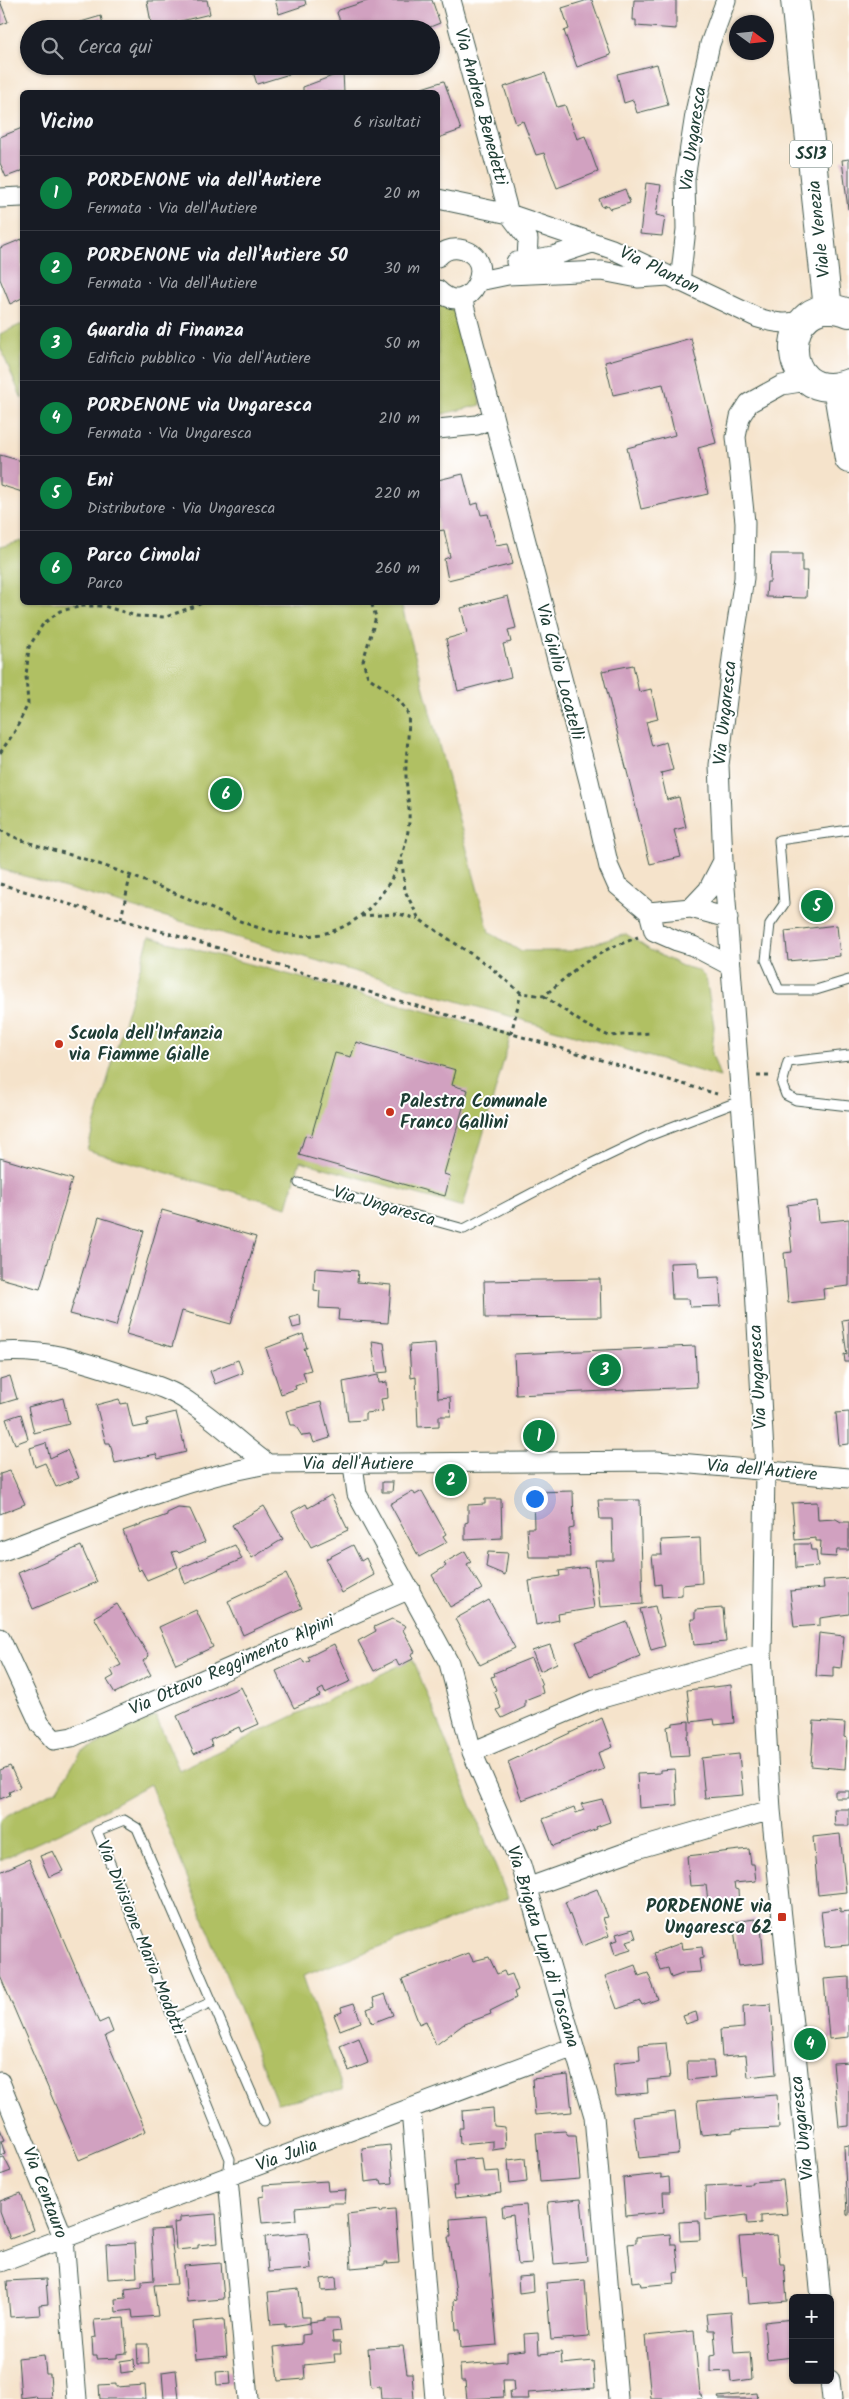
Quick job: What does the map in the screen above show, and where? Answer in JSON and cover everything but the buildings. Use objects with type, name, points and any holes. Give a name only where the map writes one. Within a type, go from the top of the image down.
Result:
[{"type":"main road","name":"Viale Venezia","points":[[795,0],[828,313]]},
{"type":"main road","points":[[828,313],[793,338],[792,350],[799,371],[834,385],[849,459]]},
{"type":"street","name":"Via Andrea Benedetti","points":[[450,0],[510,214]]},
{"type":"street","name":"Via Ungaresca","points":[[676,279],[686,229],[685,179],[696,108],[710,44],[726,0]]},
{"type":"street","points":[[0,198],[20,197]]},
{"type":"street","name":"Via Planton","points":[[440,199],[510,214],[612,249],[758,318],[779,324],[796,323],[828,313]]},
{"type":"street","points":[[510,214],[528,238],[527,260]]},
{"type":"street","points":[[480,274],[527,260],[553,256],[592,243]]},
{"type":"street","points":[[440,256],[448,250],[464,250],[476,260],[480,274],[476,288],[462,298],[446,296],[440,292]]},
{"type":"street","points":[[480,274],[508,275],[602,271],[638,278],[676,279]]},
{"type":"street","name":"Via Giulio Locatelli","points":[[462,298],[492,418],[589,781],[609,867],[616,885],[649,912]]},
{"type":"street","name":"Via Ungaresca","points":[[821,2294],[771,1810],[762,1653],[765,1471],[755,1288],[738,1076],[719,765],[744,578],[745,522],[736,437],[740,417],[748,403],[782,385],[801,382],[834,385]]},
{"type":"street","points":[[440,429],[477,425],[492,418]]},
{"type":"street","points":[[691,908],[708,890],[724,861]]},
{"type":"street","points":[[729,926],[691,908],[649,912],[654,930],[693,946],[731,966]]},
{"type":"street","points":[[693,946],[729,926]]},
{"type":"street","points":[[0,1352],[30,1350],[57,1355],[164,1389],[188,1401],[217,1423],[240,1444],[268,1464]]},
{"type":"street","name":"Via dell'Autiere","points":[[0,1552],[156,1494],[230,1471],[268,1464],[353,1465],[657,1461],[849,1478]]},
{"type":"street","name":"Via Brigata Lupi di Toscana","points":[[353,1465],[357,1494],[449,1663],[472,1752],[521,1865],[594,2116],[618,2399]]},
{"type":"street","name":"Via Ottavo Reggimento Alpini","points":[[0,1638],[40,1724],[54,1740],[72,1737],[410,1589]]},
{"type":"street","points":[[472,1752],[595,1700],[762,1653]]},
{"type":"street","points":[[527,1888],[636,1849],[771,1810]]},
{"type":"street","name":"Via Julia","points":[[0,2262],[411,2110],[574,2047]]},
{"type":"street","name":"Via Centauro","points":[[0,2082],[64,2239],[77,2399]]},
{"type":"street","points":[[411,2110],[435,2399]]},
{"type":"street","name":"Via Divisione Mario Modotti","points":[[228,2178],[248,2399]]},
{"type":"street","points":[[830,2384],[832,2399]]},
{"type":"lane","points":[[849,830],[778,840],[784,904],[770,924],[766,960],[779,990],[816,990],[849,980]]},
{"type":"lane","points":[[849,1056],[788,1062],[782,1084],[786,1095],[796,1100],[849,1106]]},
{"type":"lane","name":"Via Ungaresca","points":[[299,1183],[464,1229],[559,1179],[643,1139],[740,1101]]},
{"type":"lane","name":"Via Divisione Mario Modotti","points":[[228,2178],[230,2159],[97,1832],[124,1820],[137,1828],[264,2122]]},
{"type":"lane","points":[[173,2019],[212,2002]]},
{"type":"path","points":[[0,753],[15,731],[28,704],[26,676],[29,647],[43,624],[48,620],[60,611],[83,606],[104,606],[136,616],[166,617],[197,605]]},
{"type":"path","points":[[372,605],[376,617],[363,661],[368,677],[392,693],[407,713],[406,768],[409,823],[402,861],[405,891],[419,919]]},
{"type":"path","points":[[0,830],[13,837],[93,862],[238,920],[282,933],[314,935],[340,928],[361,916],[385,888],[402,861]]},
{"type":"path","points":[[121,919],[130,877]]},
{"type":"path","points":[[0,884],[740,1101]]},
{"type":"path","points":[[361,916],[399,914],[419,919],[489,966],[521,993],[544,996],[584,1024],[609,1036],[650,1033]]},
{"type":"path","points":[[544,996],[579,966],[608,949],[654,930]]},
{"type":"path","points":[[512,1034],[521,993]]},
{"type":"path","points":[[738,1076],[784,1076]]},
{"type":"green space","points":[[440,299],[457,305],[481,405],[440,415]]},
{"type":"green space","points":[[20,325],[20,394],[0,347],[0,334]]},
{"type":"green space","points":[[20,542],[20,605],[402,605],[489,932],[520,951],[571,951],[626,934],[650,950],[682,966],[698,970],[706,978],[714,1026],[712,1054],[720,1077],[0,869],[0,547]]},
{"type":"green space","points":[[149,937],[511,1034],[463,1207],[300,1161],[287,1207],[87,1150]]},
{"type":"green space","points":[[413,1659],[508,1898],[303,1976],[343,2090],[277,2103],[150,1784],[76,1825],[0,1860],[0,1820],[58,1789],[81,1752],[156,1716],[179,1770]]},
{"type":"place","name":"Parco Cimolai","points":[[226,794]]},
{"type":"place","name":"Eni","points":[[817,906]]},
{"type":"place","name":"Scuola dell'Infanzia via Fiamme Gialle","points":[[59,1044]]},
{"type":"place","name":"Palestra Comunale Franco Gallini","points":[[390,1112]]},
{"type":"place","name":"Guardia di Finanza","points":[[605,1370]]},
{"type":"place","name":"PORDENONE via dell'Autiere","points":[[539,1436]]},
{"type":"place","name":"PORDENONE via dell'Autiere 50","points":[[451,1480]]},
{"type":"place","name":"PORDENONE via Ungaresca 62","points":[[782,1917]]},
{"type":"place","name":"PORDENONE via Ungaresca","points":[[810,2044]]}]
